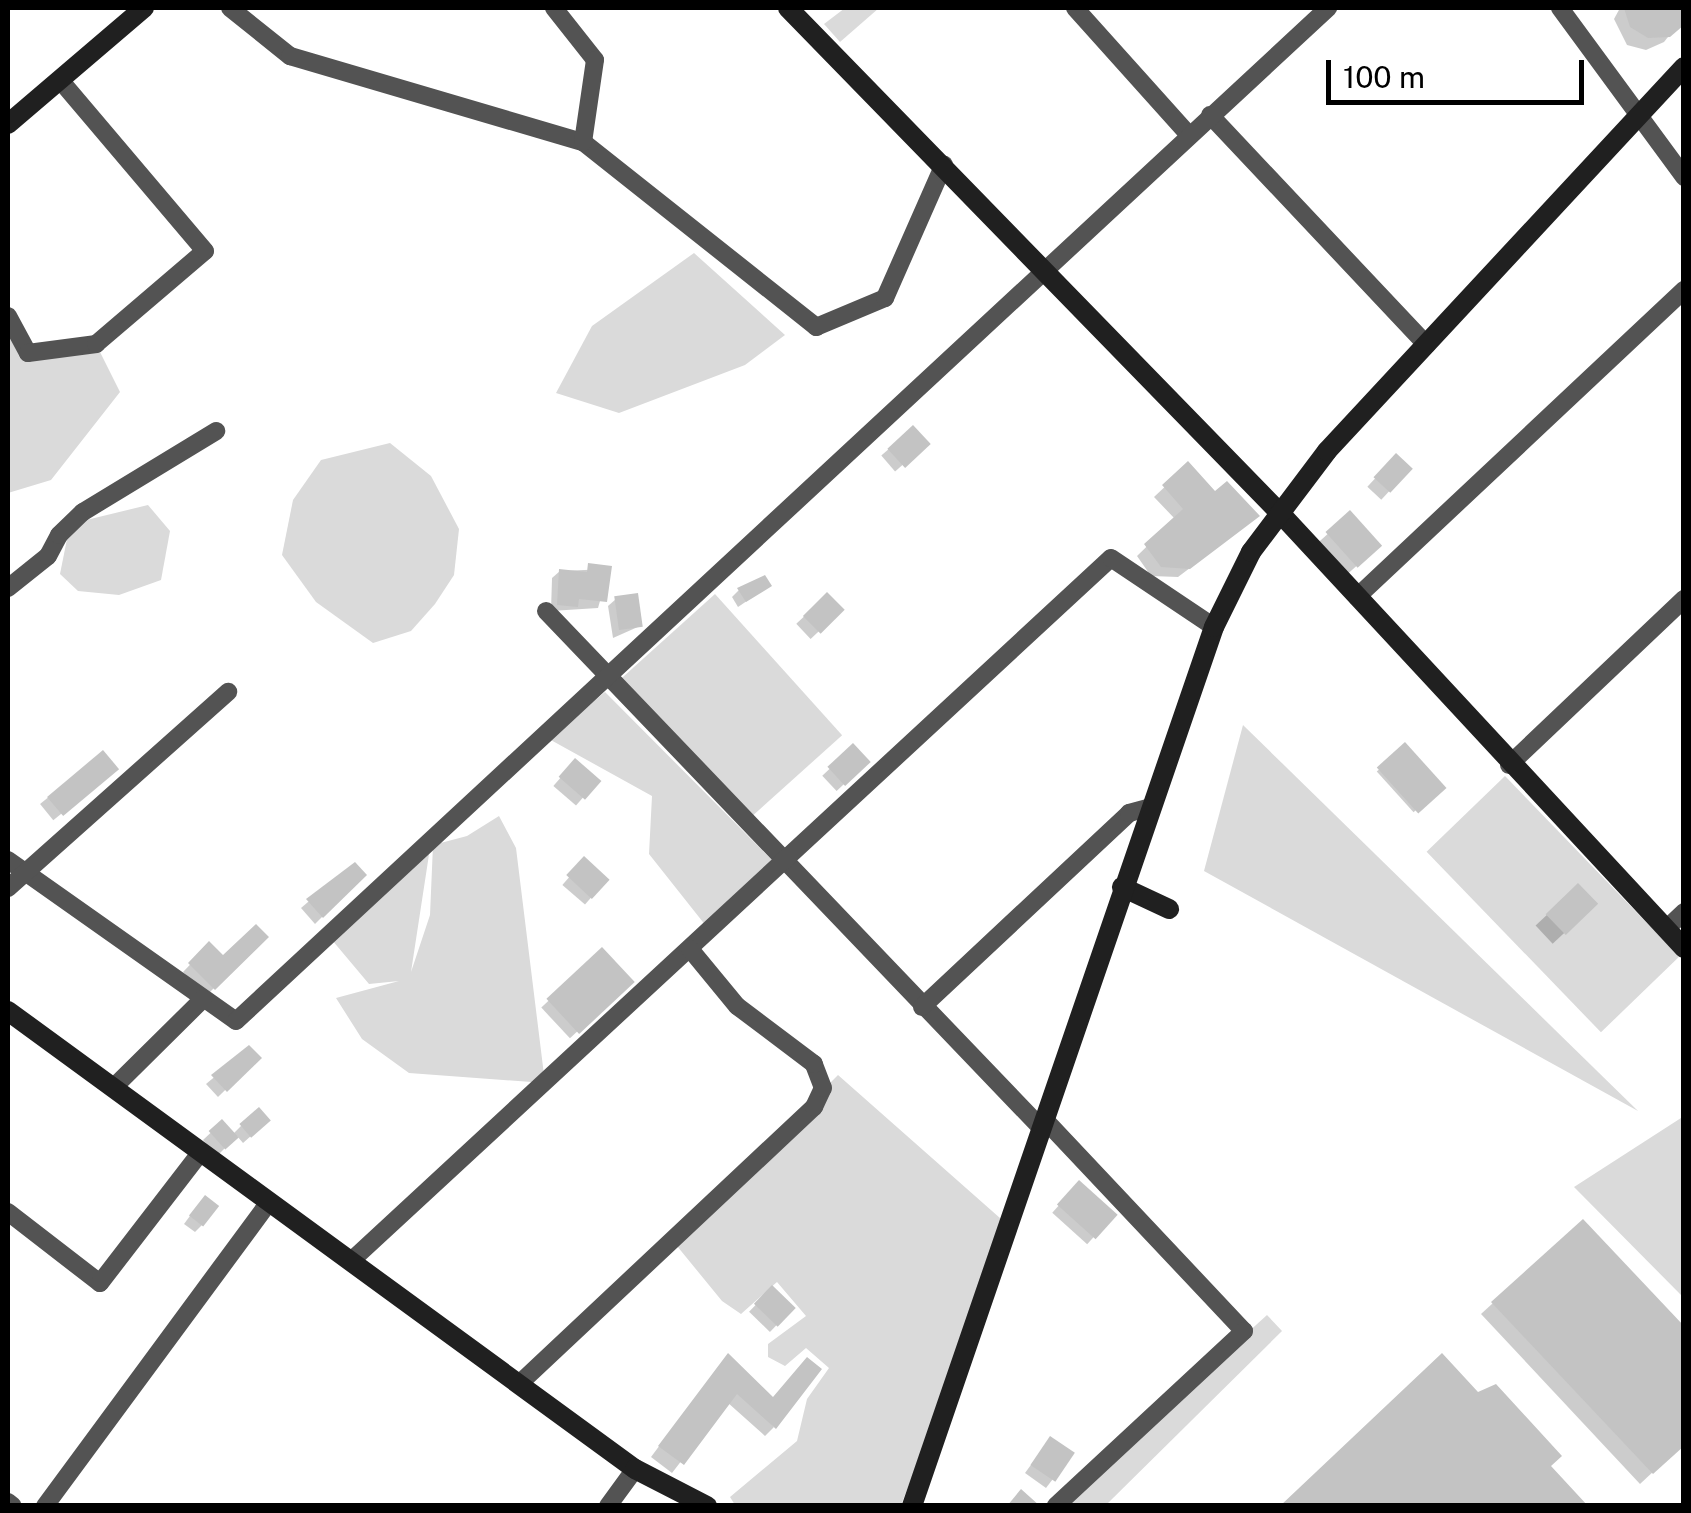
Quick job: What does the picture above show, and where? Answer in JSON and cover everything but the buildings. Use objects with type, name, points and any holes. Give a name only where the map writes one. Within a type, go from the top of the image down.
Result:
[{"type":"street","points":[[8,124],[144,8]]},
{"type":"street","points":[[230,8],[290,56],[583,142],[816,327],[885,298],[944,164]]},
{"type":"street","points":[[554,8],[596,60],[583,142]]},
{"type":"street","points":[[788,8],[1280,513],[1509,765],[1684,948]]},
{"type":"street","points":[[1075,8],[1189,135]]},
{"type":"street","points":[[8,860],[236,1022],[1042,269],[1328,8]]},
{"type":"street","points":[[1560,8],[1684,177]]},
{"type":"street","points":[[912,1506],[1214,627],[1251,552],[1327,450],[1684,67]]},
{"type":"street","points":[[8,316],[28,353],[96,344],[205,251],[60,80]]},
{"type":"street","points":[[1210,115],[1426,345]]},
{"type":"street","points":[[1357,598],[1684,290]]},
{"type":"street","points":[[8,588],[48,556],[59,535],[83,512],[216,431]]},
{"type":"street","points":[[350,1261],[1111,558],[1214,627]]},
{"type":"street","points":[[1509,765],[1684,599]]},
{"type":"street","points":[[546,611],[922,1007],[1044,1124],[1244,1331],[1056,1506]]},
{"type":"street","points":[[8,888],[228,692]]},
{"type":"street","points":[[922,1007],[1130,814],[1151,807]]},
{"type":"street","points":[[1122,887],[1169,909]]},
{"type":"street","points":[[1666,929],[1684,912]]},
{"type":"street","points":[[519,1384],[814,1107],[823,1088],[814,1064],[738,1006],[690,949]]},
{"type":"street","points":[[113,1088],[204,999]]},
{"type":"street","points":[[8,1011],[635,1469],[707,1506]]},
{"type":"street","points":[[8,1212],[100,1282],[201,1152]]},
{"type":"street","points":[[44,1506],[269,1202]]},
{"type":"street","points":[[608,1506],[635,1469]]},
{"type":"shaded area","points":[[845,8],[879,8],[840,42],[824,24]]},
{"type":"shaded area","points":[[694,253],[785,335],[745,365],[619,413],[556,393],[592,326]]},
{"type":"shaded area","points":[[8,316],[28,353],[96,344],[120,392],[51,480],[8,493]]},
{"type":"shaded area","points":[[390,443],[431,476],[459,529],[454,575],[435,604],[411,631],[373,643],[316,602],[282,555],[293,500],[321,460]]},
{"type":"shaded area","points":[[148,505],[170,531],[161,580],[119,595],[78,591],[60,574],[70,524]]},
{"type":"shaded area","points":[[715,594],[842,735],[747,821],[620,680]]},
{"type":"shaded area","points":[[605,692],[774,862],[710,931],[649,854],[652,796],[549,739]]},
{"type":"shaded area","points":[[1243,725],[1638,1111],[1204,871]]},
{"type":"shaded area","points":[[1505,776],[1679,957],[1601,1032],[1427,852]]},
{"type":"shaded area","points":[[499,816],[516,848],[545,1083],[409,1073],[362,1039],[336,998],[399,981],[369,984],[332,940],[430,848],[411,972],[430,915],[433,845],[467,836]]},
{"type":"shaded area","points":[[838,1075],[1009,1226],[901,1505],[735,1505],[730,1497],[797,1441],[807,1399],[829,1368],[806,1348],[785,1366],[768,1357],[768,1344],[806,1316],[777,1282],[741,1314],[722,1301],[668,1235],[703,1211]]},
{"type":"shaded area","points":[[1681,1118],[1684,1121],[1683,1297],[1574,1187]]},
{"type":"shaded area","points":[[1267,1315],[1282,1331],[1106,1505],[1057,1506]]}]
